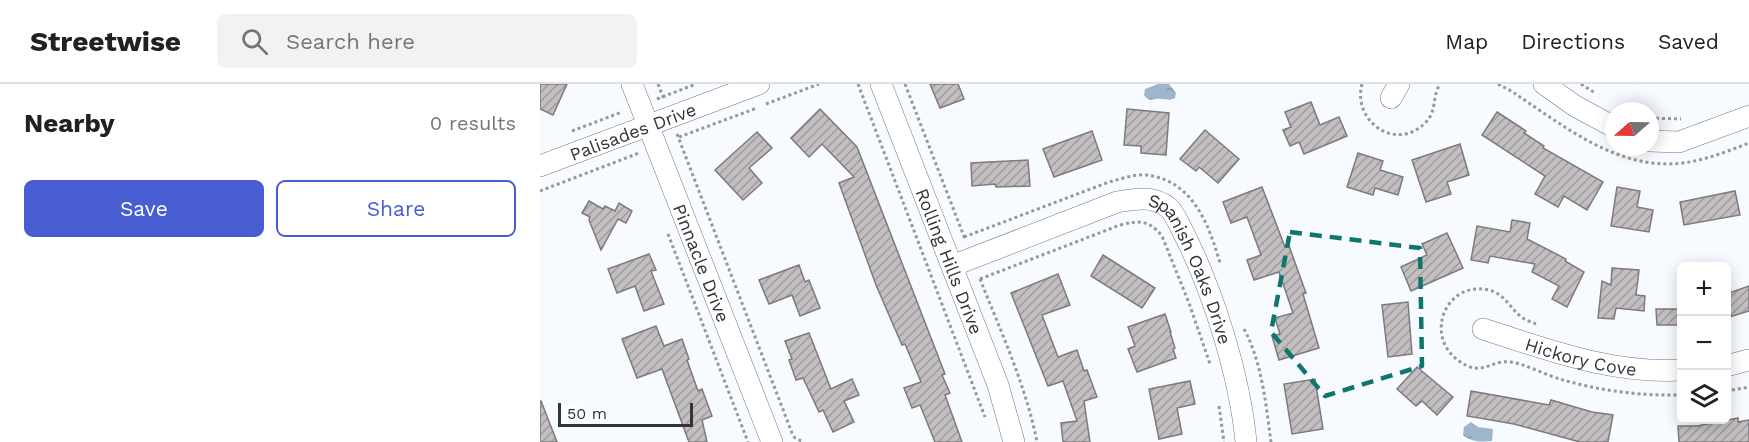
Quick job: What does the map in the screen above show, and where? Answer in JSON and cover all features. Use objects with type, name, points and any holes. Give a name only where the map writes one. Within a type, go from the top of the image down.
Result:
[{"type":"street","name":"Pinnacle Drive","points":[[633,84],[631,109],[771,442]]},
{"type":"street","name":"Palisades Drive","points":[[540,166],[759,84]]},
{"type":"street","name":"Rolling Hills Drive","points":[[881,84],[998,385],[1014,442]]},
{"type":"street","points":[[1544,84],[1575,106],[1605,122]]},
{"type":"street","points":[[1659,141],[1679,142],[1749,116]]},
{"type":"street","name":"Spanish Oaks Drive","points":[[952,266],[1117,202],[1143,198],[1162,203],[1172,210],[1191,247],[1208,291],[1235,377],[1246,442]]},
{"type":"street","name":"Hickory Cove","points":[[1483,328],[1593,363],[1636,369],[1677,370]]},
{"type":"street","points":[[1731,365],[1749,360]]},
{"type":"path","points":[[658,84],[792,433],[795,438],[804,442]]},
{"type":"path","points":[[570,132],[696,84]]},
{"type":"path","points":[[540,191],[819,84]]},
{"type":"path","points":[[858,84],[988,424]]},
{"type":"path","points":[[618,103],[631,109],[647,150]]},
{"type":"path","points":[[964,237],[1109,182],[1131,176],[1146,175],[1174,184],[1195,203],[1206,222],[1221,265]]},
{"type":"path","points":[[980,279],[1120,225],[1137,221],[1147,223],[1162,236],[1189,303],[1210,365]]},
{"type":"path","points":[[667,231],[748,442]]},
{"type":"path","points":[[1241,321],[1260,374],[1270,442]]},
{"type":"path","points":[[1731,390],[1749,387]]},
{"type":"path","points":[[1219,402],[1224,442]]},
{"type":"highlighted area","points":[[1290,232],[1420,248],[1422,366],[1325,396],[1271,332]]},
{"type":"water","points":[[1158,84],[1169,84],[1176,93],[1175,98],[1170,100],[1148,99],[1144,95],[1145,89]]},
{"type":"water","points":[[1471,422],[1478,427],[1493,429],[1492,441],[1476,441],[1463,435],[1464,427]]},
{"type":"building","points":[[540,84],[567,84],[553,115],[540,109]]},
{"type":"building","points":[[930,84],[958,84],[964,99],[940,108]]},
{"type":"building","points":[[1311,102],[1320,125],[1339,117],[1347,136],[1304,154],[1299,142],[1290,146],[1283,130],[1291,127],[1285,112]]},
{"type":"building","points":[[820,109],[857,147],[945,374],[942,375],[950,393],[945,395],[962,442],[935,442],[920,405],[912,408],[904,388],[921,382],[876,285],[839,183],[854,177],[822,144],[809,157],[791,138]]},
{"type":"building","points":[[1127,109],[1169,113],[1166,155],[1141,153],[1141,146],[1124,145]]},
{"type":"building","points":[[1497,112],[1526,131],[1524,133],[1544,146],[1543,148],[1603,182],[1587,210],[1564,196],[1558,207],[1535,194],[1545,176],[1482,135]]},
{"type":"building","points":[[1205,130],[1239,159],[1218,183],[1199,167],[1196,171],[1180,159]]},
{"type":"building","points":[[1092,131],[1102,160],[1054,177],[1043,149]]},
{"type":"building","points":[[757,132],[772,148],[749,168],[762,183],[743,200],[715,170]]},
{"type":"building","points":[[1460,144],[1469,175],[1447,182],[1451,194],[1426,202],[1412,160]]},
{"type":"building","points":[[1358,153],[1383,161],[1380,170],[1403,177],[1398,195],[1375,188],[1373,195],[1347,187]]},
{"type":"building","points":[[1028,160],[1030,186],[996,187],[995,184],[972,186],[971,163]]},
{"type":"building","points":[[1262,187],[1285,247],[1289,246],[1306,293],[1303,294],[1319,348],[1279,360],[1272,336],[1280,334],[1275,318],[1293,313],[1279,272],[1254,280],[1247,260],[1261,255],[1247,217],[1231,223],[1223,202]]},
{"type":"building","points":[[1617,187],[1640,191],[1637,207],[1653,210],[1649,232],[1611,226]]},
{"type":"building","points":[[1735,191],[1740,215],[1684,225],[1680,202]]},
{"type":"building","points":[[589,201],[603,209],[605,206],[615,211],[619,203],[632,211],[626,223],[618,219],[601,250],[589,220],[590,217],[582,213]]},
{"type":"building","points":[[1512,220],[1530,223],[1527,239],[1566,259],[1565,261],[1584,272],[1567,307],[1552,299],[1559,286],[1532,272],[1535,264],[1490,256],[1488,263],[1471,260],[1477,226],[1510,232]]},
{"type":"building","points":[[1447,233],[1463,268],[1411,291],[1401,267],[1427,255],[1422,244]]},
{"type":"building","points":[[649,254],[656,270],[651,271],[664,304],[644,311],[635,286],[617,293],[608,269]]},
{"type":"building","points":[[1103,255],[1155,288],[1142,308],[1091,276]]},
{"type":"building","points":[[799,265],[805,282],[809,280],[820,308],[800,316],[792,295],[769,304],[759,280]]},
{"type":"building","points":[[1612,268],[1639,270],[1636,295],[1645,296],[1644,311],[1616,308],[1614,319],[1598,318],[1602,281],[1611,285]]},
{"type":"building","points":[[1058,274],[1070,305],[1042,315],[1058,357],[1077,350],[1084,371],[1087,370],[1097,397],[1084,401],[1090,442],[1063,442],[1061,423],[1077,421],[1063,381],[1048,386],[1011,293]]},
{"type":"building","points":[[1749,286],[1749,311],[1731,316],[1731,292]]},
{"type":"building","points":[[1408,302],[1412,354],[1388,357],[1382,305]]},
{"type":"building","points":[[1656,309],[1677,309],[1677,325],[1657,325]]},
{"type":"building","points":[[1165,314],[1176,358],[1137,372],[1128,349],[1135,346],[1128,327]]},
{"type":"building","points":[[656,326],[664,346],[682,339],[698,391],[702,389],[712,416],[702,420],[707,442],[689,442],[662,369],[637,378],[622,339]]},
{"type":"building","points":[[809,333],[831,389],[852,379],[859,395],[844,401],[854,422],[833,432],[823,410],[819,412],[803,378],[796,380],[789,360],[792,359],[785,341]]},
{"type":"building","points":[[1417,367],[1453,397],[1437,415],[1422,401],[1416,406],[1397,389]]},
{"type":"building","points":[[1315,379],[1323,429],[1292,434],[1284,384]]},
{"type":"building","points":[[1190,381],[1195,404],[1177,408],[1182,434],[1159,439],[1149,389]]},
{"type":"building","points":[[1471,391],[1549,405],[1551,400],[1592,412],[1613,415],[1608,442],[1580,442],[1514,424],[1467,416]]},
{"type":"building","points":[[541,401],[557,442],[540,442]]},
{"type":"building","points":[[1738,418],[1738,422],[1749,420],[1749,442],[1679,442],[1678,426],[1731,424],[1731,419]]}]
